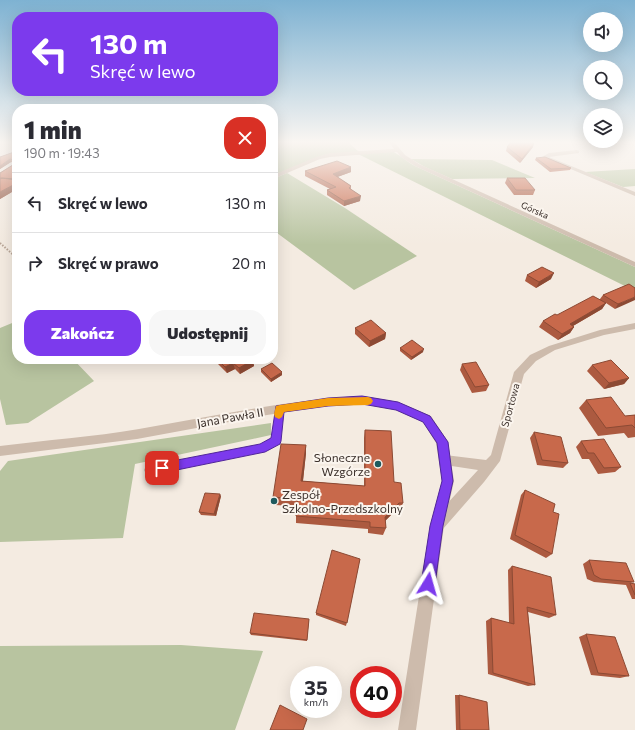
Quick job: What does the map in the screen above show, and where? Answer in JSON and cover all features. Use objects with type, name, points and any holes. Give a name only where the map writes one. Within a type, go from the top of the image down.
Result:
[{"type":"street","name":"Górska","points":[[441,176],[635,265]]},
{"type":"street","points":[[591,176],[635,194]]},
{"type":"street","name":"Sportowa","points":[[437,526],[496,457],[519,372],[533,358],[559,346],[603,332],[634,327]]},
{"type":"street","name":"Jana Pawła II","points":[[2,453],[137,434],[328,402],[362,400],[398,406],[427,419],[442,442],[448,481],[437,526],[407,730]]},
{"type":"street","points":[[445,460],[489,466]]},
{"type":"lane","points":[[148,470],[262,449],[276,441],[280,409]]},
{"type":"path","points":[[0,244],[12,254]]},
{"type":"green space","points":[[292,176],[345,208],[417,256],[354,290],[278,234],[278,177]]},
{"type":"green space","points":[[403,176],[437,176],[635,267],[635,291]]},
{"type":"green space","points":[[445,176],[530,176],[535,178],[452,179]]},
{"type":"green space","points":[[595,176],[635,176],[635,186],[623,187]]},
{"type":"green space","points":[[12,323],[12,364],[78,364],[94,381],[28,423],[6,425],[0,399],[0,328]]},
{"type":"green space","points":[[271,423],[271,435],[135,464],[123,538],[0,542],[0,471],[8,461]]},
{"type":"green space","points":[[181,645],[263,651],[235,730],[0,730],[0,646]]},
{"type":"building","points":[[0,176],[12,176],[12,179],[0,178]]},
{"type":"building","points":[[315,176],[336,176],[351,186],[349,188],[361,196],[344,201],[327,190],[336,187]]},
{"type":"building","points":[[507,178],[525,178],[535,190],[516,190]]},
{"type":"building","points":[[0,179],[12,179],[12,186],[0,192]]},
{"type":"building","points":[[542,267],[554,273],[539,282],[527,275]]},
{"type":"building","points":[[629,284],[635,288],[635,297],[618,304],[603,295]]},
{"type":"building","points":[[593,296],[606,303],[570,324],[574,327],[562,334],[543,321],[555,314],[557,315]]},
{"type":"building","points":[[371,320],[386,333],[370,341],[355,328]]},
{"type":"building","points":[[412,340],[424,349],[412,357],[400,348]]},
{"type":"building","points":[[611,360],[629,378],[609,383],[592,365]]},
{"type":"building","points":[[476,362],[489,385],[475,387],[462,364]]},
{"type":"building","points":[[222,364],[231,364],[225,367]]},
{"type":"building","points":[[234,364],[246,364],[239,368]]},
{"type":"building","points":[[273,364],[282,372],[271,379],[261,369]]},
{"type":"building","points":[[611,397],[625,416],[635,415],[635,428],[632,425],[606,428],[586,400]]},
{"type":"building","points":[[365,430],[391,431],[394,482],[401,483],[403,503],[399,503],[385,517],[386,528],[370,527],[370,522],[296,516],[298,499],[273,497],[281,444],[306,445],[301,481],[365,486]]},
{"type":"building","points":[[534,432],[561,437],[568,463],[542,460]]},
{"type":"building","points":[[604,439],[621,467],[604,468],[594,453],[588,453],[581,441]]},
{"type":"building","points":[[525,490],[555,504],[553,512],[559,514],[552,554],[515,535]]},
{"type":"building","points":[[205,493],[220,494],[214,514],[199,512]]},
{"type":"building","points":[[332,550],[360,559],[347,623],[316,613]]},
{"type":"building","points":[[589,560],[626,563],[634,582],[601,579],[594,575]]},
{"type":"building","points":[[512,566],[551,577],[556,615],[527,607],[535,685],[493,673],[491,618],[514,624]]},
{"type":"building","points":[[630,583],[635,584],[635,595]]},
{"type":"building","points":[[254,613],[309,619],[307,640],[250,633]]},
{"type":"building","points":[[586,634],[615,637],[629,676],[598,673]]},
{"type":"building","points":[[459,695],[487,702],[489,730],[460,730]]},
{"type":"building","points":[[280,705],[290,710],[290,718],[307,719],[303,730],[270,730]]},
{"type":"slow traffic","points":[[279,414],[280,409],[328,402],[368,401]]},
{"type":"place","name":"Słoneczne Wzgórze","points":[[378,464]]},
{"type":"place","name":"Zespół Szkolno-Przedszkolny","points":[[274,501]]},
{"type":"route","points":[[162,468],[262,449],[276,441],[280,409],[328,402],[362,400],[398,406],[427,419],[442,442],[448,481],[437,526],[428,584]]}]
